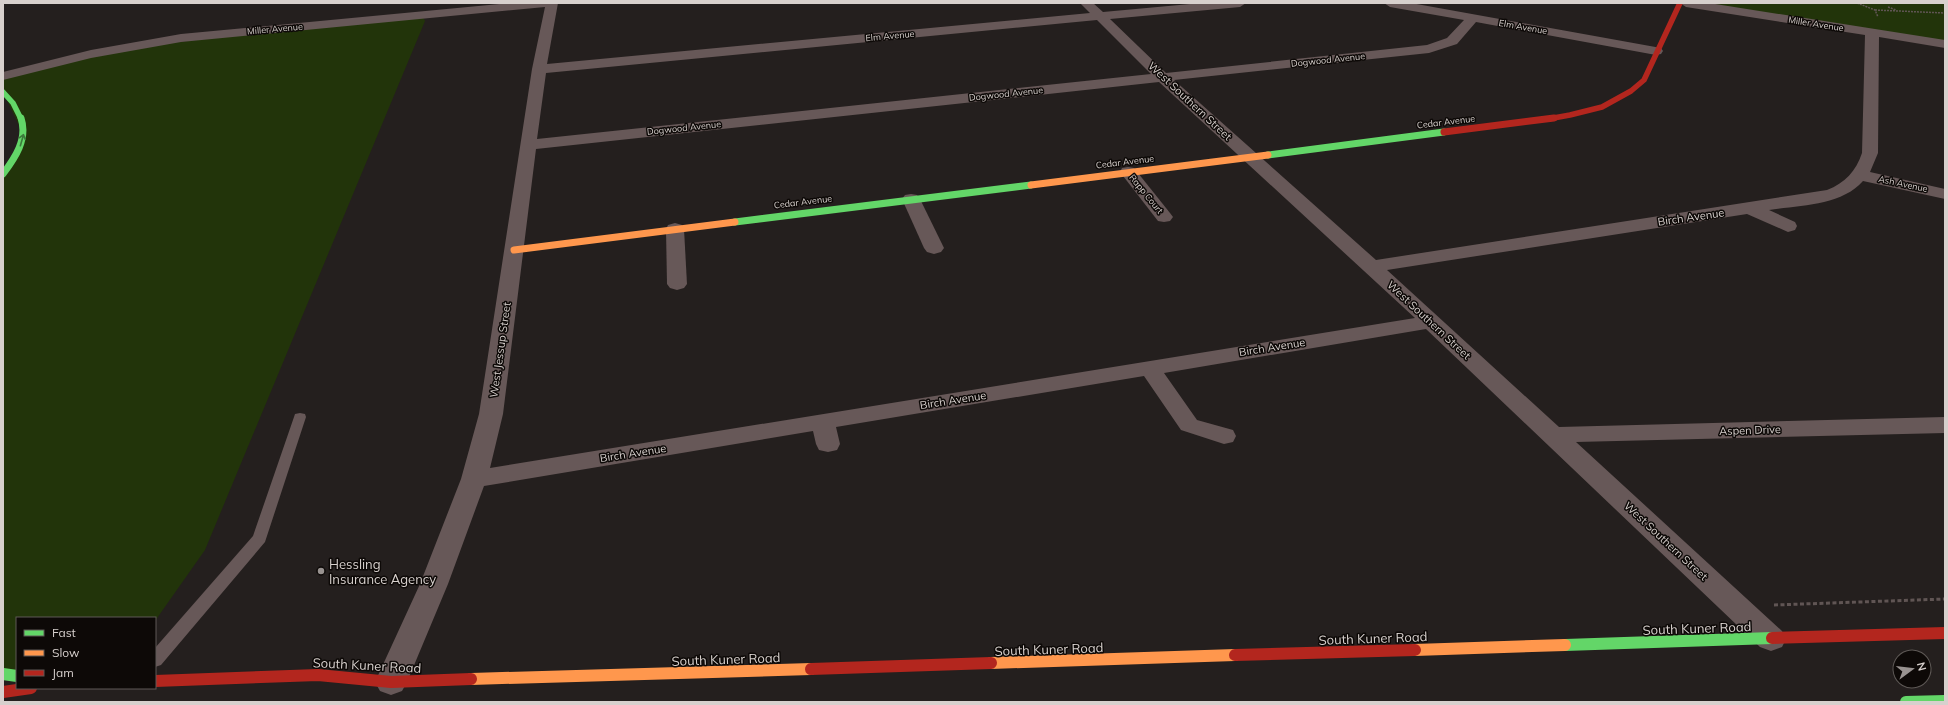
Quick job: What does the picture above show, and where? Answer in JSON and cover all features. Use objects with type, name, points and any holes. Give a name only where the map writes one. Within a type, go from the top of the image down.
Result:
[{"type":"main road","name":"Cedar Avenue","points":[[514,250],[1550,119],[1593,110],[1604,107],[1637,88],[1644,80],[1656,51],[1680,3]]},
{"type":"main road","points":[[3,92],[19,108],[23,116],[24,126],[21,146],[16,156],[3,174]]},
{"type":"main road","name":"South Kuner Road","points":[[156,680],[318,675],[391,682],[1945,634]]},
{"type":"main road","points":[[3,674],[16,676]]},
{"type":"main road","points":[[3,692],[24,689]]},
{"type":"main road","points":[[1906,702],[1945,701]]},
{"type":"street","name":"West Jessup Street","points":[[391,682],[434,584],[474,479],[491,414],[528,145],[551,3]]},
{"type":"street","name":"Miller Avenue","points":[[3,76],[91,54],[181,38],[551,3]]},
{"type":"street","name":"Elm Avenue","points":[[540,69],[1094,10],[1240,3]]},
{"type":"street","name":"Elm Avenue","points":[[1390,3],[1656,51]]},
{"type":"street","name":"Miller Avenue","points":[[1686,3],[1945,44]]},
{"type":"street","name":"West Southern Street","points":[[1094,10],[1162,77],[1372,267],[1554,435],[1771,639]]},
{"type":"street","name":"Dogwood Avenue","points":[[528,145],[1429,49],[1452,41],[1473,18]]},
{"type":"street","name":"Birch Avenue","points":[[1372,267],[1506,244],[1831,195],[1845,190],[1860,175],[1868,164],[1870,153],[1872,33]]},
{"type":"street","name":"Rapp Court","points":[[1128,172],[1164,217]]},
{"type":"street","name":"Ash Avenue","points":[[1860,175],[1945,194]]},
{"type":"street","points":[[911,199],[934,248]]},
{"type":"street","points":[[1750,208],[1788,226]]},
{"type":"street","points":[[675,229],[677,284]]},
{"type":"street","name":"Birch Avenue","points":[[474,479],[1431,322]]},
{"type":"street","points":[[1149,368],[1189,425],[1224,436]]},
{"type":"street","points":[[822,421],[828,444]]},
{"type":"street","name":"Aspen Drive","points":[[1554,435],[1945,424]]},
{"type":"lane","points":[[156,659],[260,538],[300,417]]},
{"type":"path","points":[[1888,7],[1898,11]]},
{"type":"path","points":[[1875,10],[1945,13]]},
{"type":"path","points":[[1769,605],[1945,599]]},
{"type":"green space","points":[[1694,3],[1945,3],[1945,44]]},
{"type":"green space","points":[[422,15],[425,21],[205,550],[156,620],[156,617],[16,617],[16,676],[3,674],[3,174],[24,136],[3,92],[3,76],[116,49]]},
{"type":"traffic: fast","points":[[3,92],[13,103],[23,123],[21,142],[11,163],[3,174]]},
{"type":"traffic: fast","points":[[1268,155],[1444,132]]},
{"type":"traffic: fast","points":[[735,222],[1031,185]]},
{"type":"traffic: fast","points":[[1565,645],[1772,638]]},
{"type":"traffic: fast","points":[[3,674],[16,676]]},
{"type":"traffic: fast","points":[[1906,702],[1945,701]]},
{"type":"traffic: slow","points":[[1031,185],[1268,155]]},
{"type":"traffic: slow","points":[[514,250],[735,222]]},
{"type":"traffic: slow","points":[[1415,650],[1565,645]]},
{"type":"traffic: slow","points":[[991,663],[1235,655]]},
{"type":"traffic: slow","points":[[471,679],[811,669]]},
{"type":"traffic: jam","points":[[1444,132],[1520,123],[1570,115],[1602,107],[1617,100],[1644,80],[1680,3]]},
{"type":"traffic: jam","points":[[1772,638],[1945,633]]},
{"type":"traffic: jam","points":[[1235,655],[1415,650]]},
{"type":"traffic: jam","points":[[811,669],[991,663]]},
{"type":"traffic: jam","points":[[156,681],[318,675],[391,682],[471,679]]},
{"type":"traffic: jam","points":[[3,692],[24,689]]},
{"type":"place","name":"Hessling Insurance Agency","points":[[321,571]]}]
